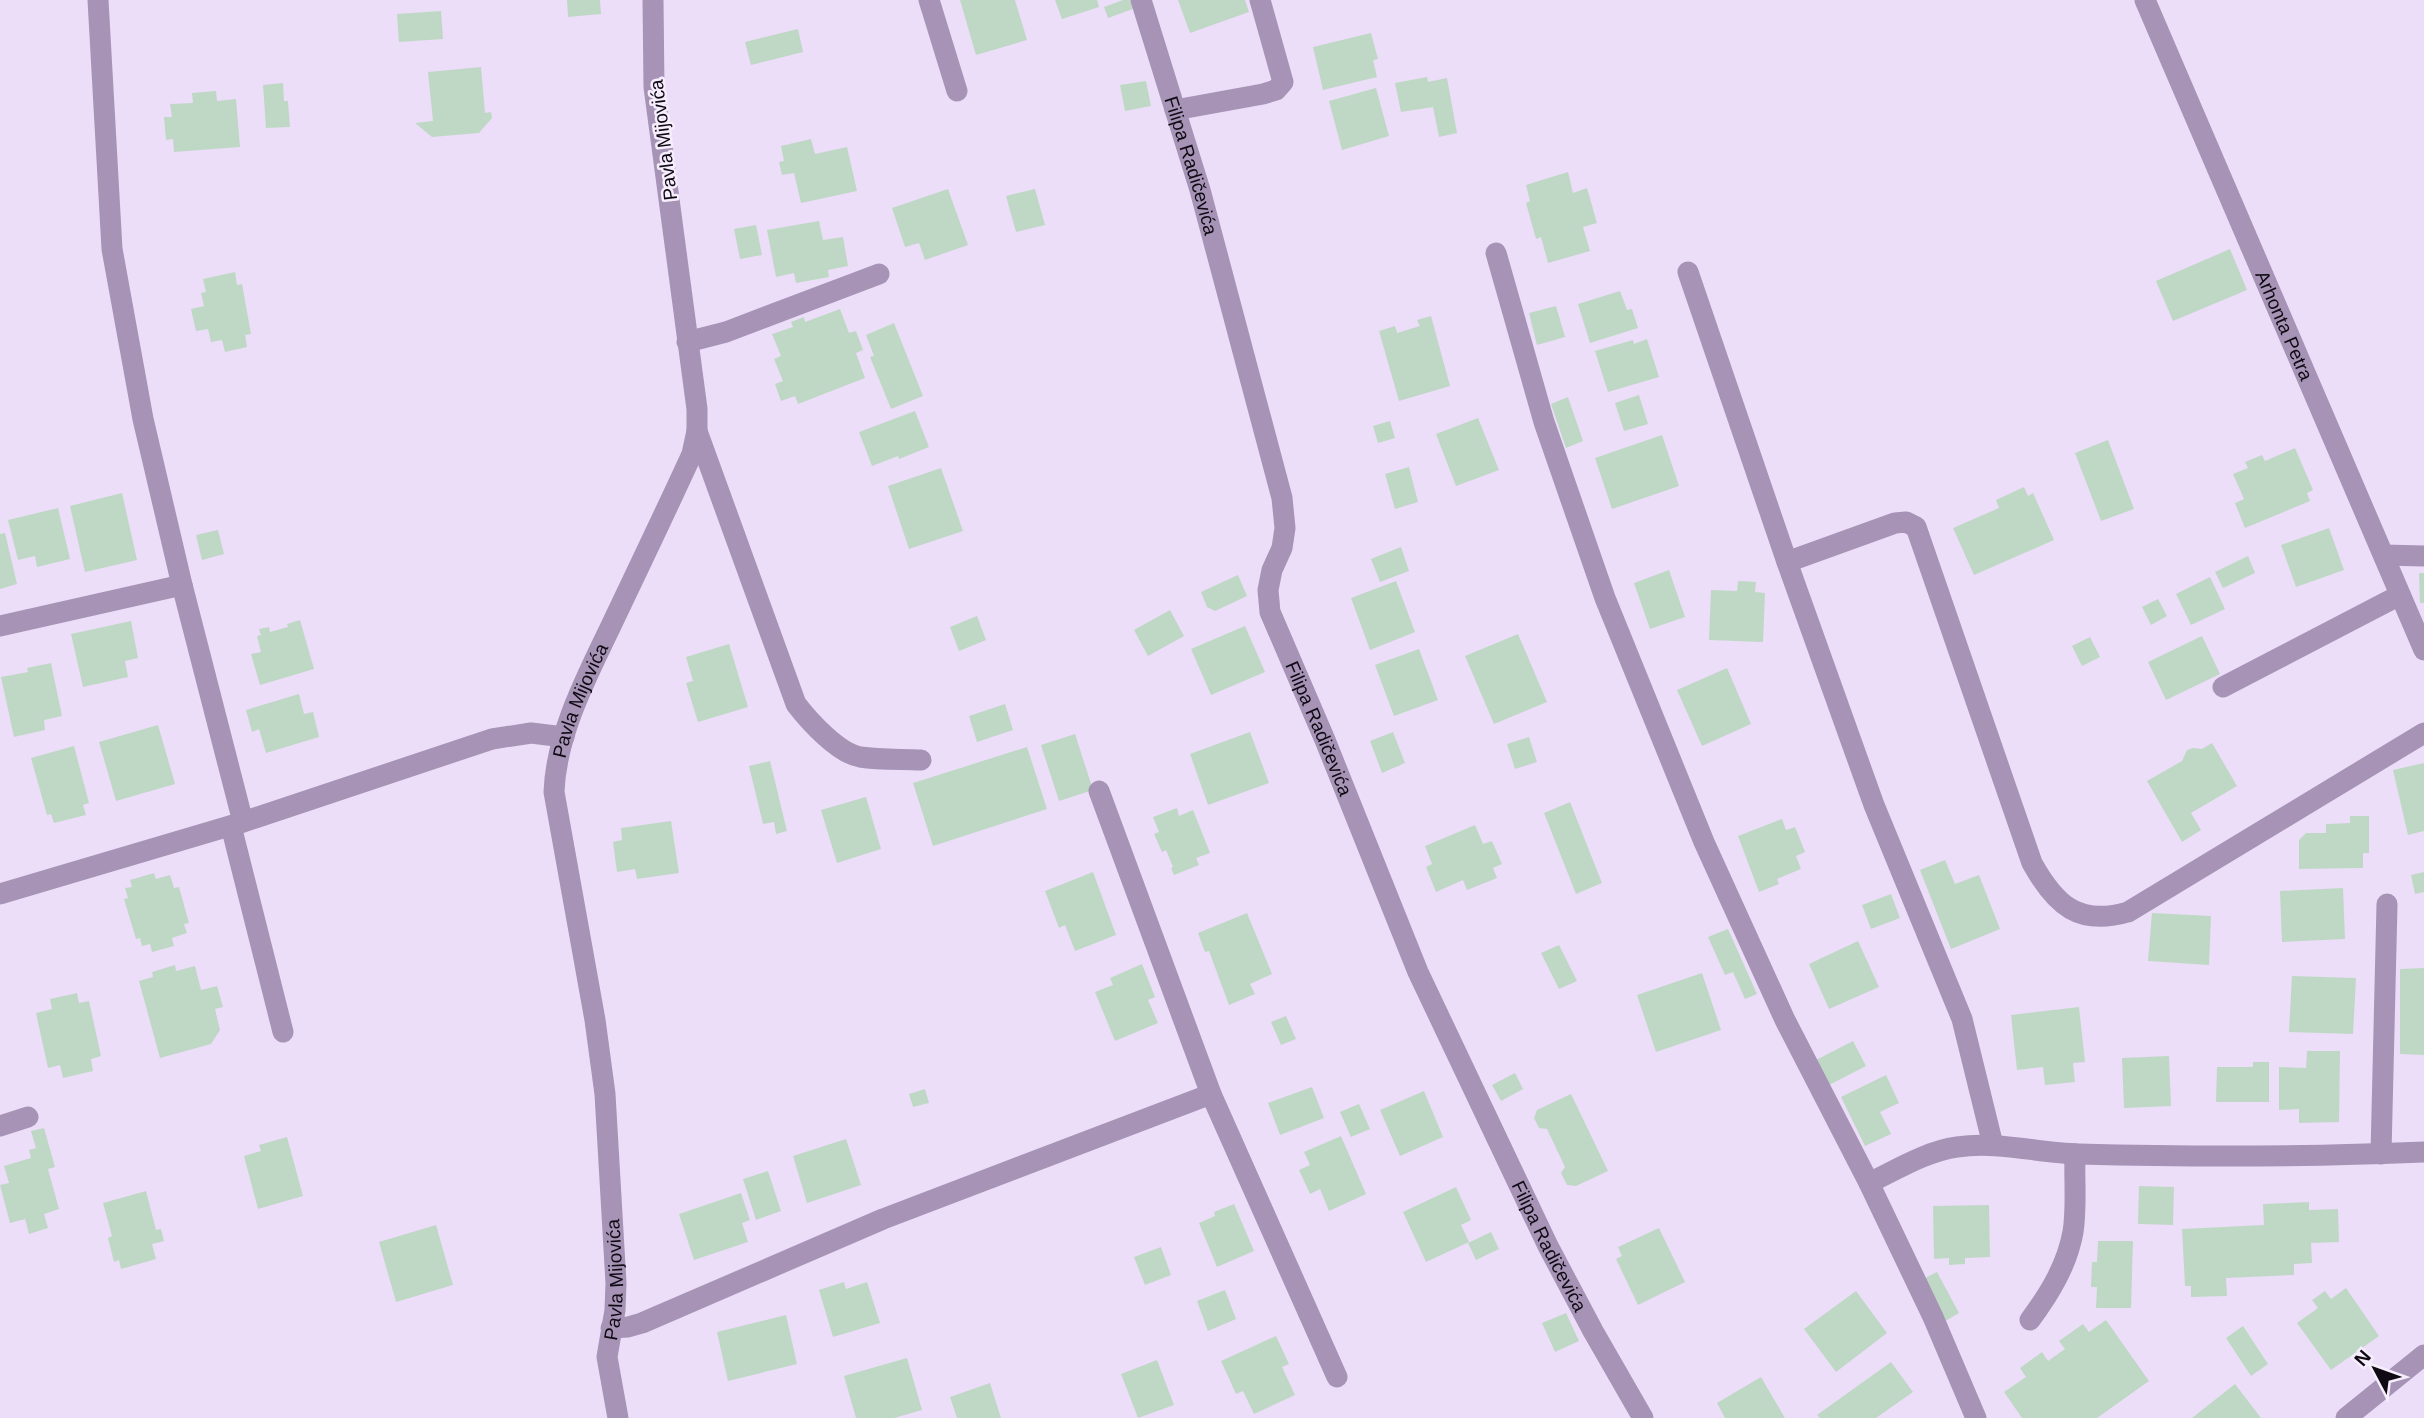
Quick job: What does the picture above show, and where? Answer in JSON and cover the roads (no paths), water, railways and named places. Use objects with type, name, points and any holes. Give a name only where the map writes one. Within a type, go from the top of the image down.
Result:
[{"type":"street","points":[[98,0],[112,249],[143,419],[237,824],[282,1032]]},
{"type":"street","name":"Pavla Mijovića","points":[[618,1418],[607,1367],[607,1344],[616,1283],[605,1094],[595,1020],[555,808],[555,779],[564,737],[592,667],[692,454],[697,431],[654,87],[653,0]]},
{"type":"street","points":[[929,0],[957,91]]},
{"type":"street","name":"Filipa Radičevića","points":[[1141,0],[1200,190],[1282,498],[1285,528],[1282,548],[1272,570],[1268,590],[1270,612],[1325,740],[1418,972],[1548,1246],[1643,1418]]},
{"type":"street","points":[[1175,110],[1263,94],[1276,90],[1283,82],[1260,0]]},
{"type":"street","name":"Arhonta Petra","points":[[2146,0],[2424,650]]},
{"type":"street","points":[[1496,253],[1544,422],[1610,611],[1704,842],[1785,1020],[1869,1183],[1933,1317],[1976,1418]]},
{"type":"street","points":[[1688,272],[1787,562],[1874,804],[1962,1019],[1993,1145]]},
{"type":"street","points":[[687,342],[726,332],[879,274]]},
{"type":"street","points":[[697,431],[796,704],[811,724],[857,757],[921,760]]},
{"type":"street","points":[[1787,562],[1895,523],[1906,522],[1916,527],[2032,863],[2056,898],[2074,912],[2092,918],[2128,912],[2424,733]]},
{"type":"street","points":[[2384,555],[2424,556]]},
{"type":"street","points":[[0,626],[182,585]]},
{"type":"street","points":[[2223,687],[2400,594]]},
{"type":"street","points":[[0,894],[237,824],[492,739],[531,733],[564,737]]},
{"type":"street","points":[[1098,792],[1211,1094],[1337,1377]]},
{"type":"street","points":[[2381,1154],[2387,904]]},
{"type":"street","points":[[611,1328],[642,1323],[883,1219],[1211,1094]]},
{"type":"street","points":[[0,1126],[28,1117]]},
{"type":"street","points":[[1869,1183],[1917,1160],[1955,1147],[1993,1145],[2075,1154],[2233,1157],[2424,1152]]},
{"type":"street","points":[[2030,1320],[2052,1291],[2073,1231],[2075,1154]]},
{"type":"street","points":[[2346,1418],[2424,1355]]}]
